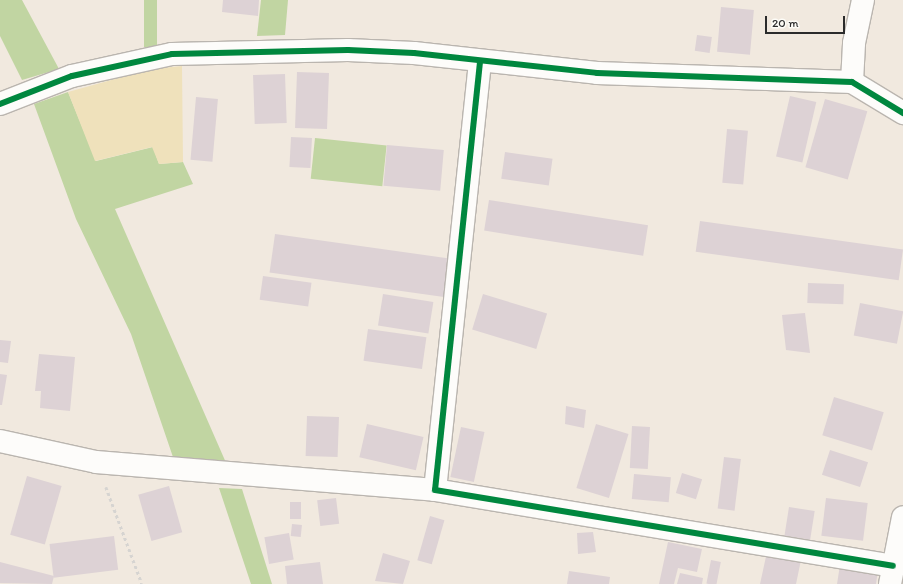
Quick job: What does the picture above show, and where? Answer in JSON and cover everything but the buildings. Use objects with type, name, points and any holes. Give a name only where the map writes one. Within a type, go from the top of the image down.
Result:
[{"type":"street","points":[[852,82],[854,43],[863,0]]},
{"type":"street","points":[[0,104],[72,76],[172,54],[348,50],[414,53],[480,62],[597,73],[852,82],[903,113]]},
{"type":"street","points":[[435,490],[480,62]]},
{"type":"street","points":[[0,441],[96,462],[435,490],[891,575],[903,517]]},
{"type":"path","points":[[96,462],[142,584]]},
{"type":"green space","points":[[0,0],[22,0],[59,69],[22,80],[0,36]]},
{"type":"green space","points":[[144,0],[157,0],[157,47],[144,47]]},
{"type":"green space","points":[[261,0],[288,0],[285,35],[257,36]]},
{"type":"green space","points":[[68,92],[96,161],[153,147],[159,164],[183,162],[193,184],[115,209],[227,465],[174,460],[131,334],[76,219],[34,104]]},
{"type":"green space","points":[[315,138],[387,146],[382,186],[311,179]]},
{"type":"green space","points":[[219,488],[242,489],[272,584],[251,584]]},
{"type":"sand","points":[[182,66],[183,162],[159,164],[152,147],[95,161],[68,92],[151,69]]},
{"type":"cycle path","points":[[0,104],[72,76],[172,54],[348,50],[414,53],[597,73],[852,82],[903,113]]},
{"type":"cycle path","points":[[480,62],[435,490],[893,566]]}]
